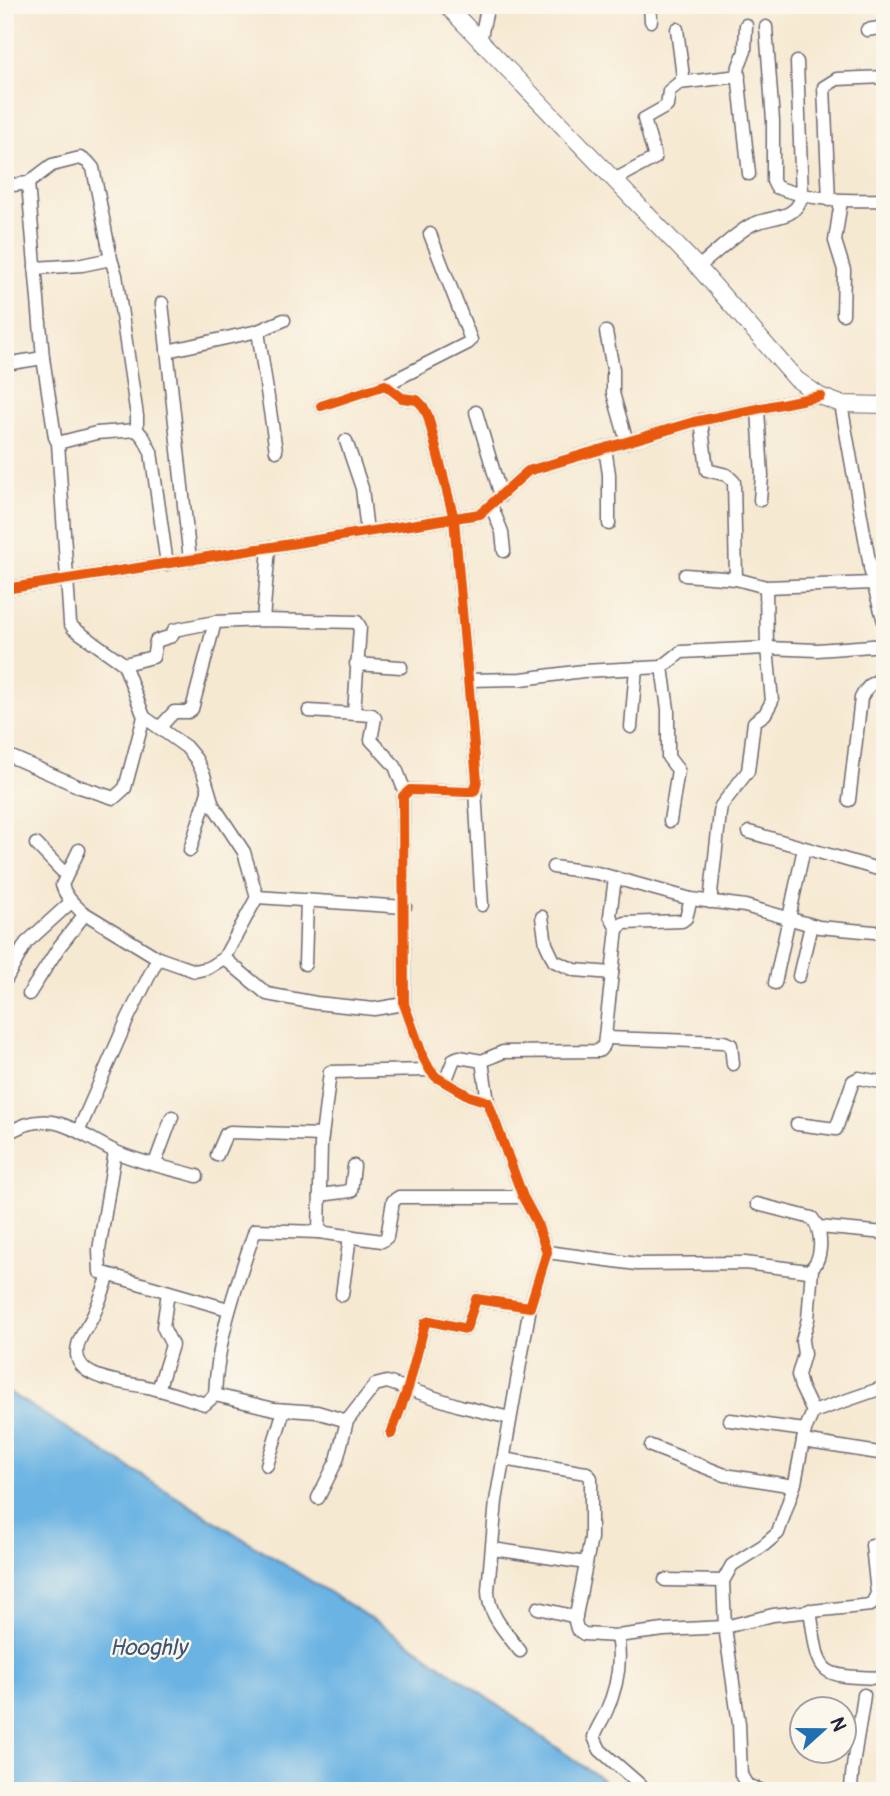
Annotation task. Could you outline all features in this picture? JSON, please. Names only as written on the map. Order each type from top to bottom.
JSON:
[{"type":"main road","points":[[446,5],[698,267],[796,379],[820,397],[841,404],[885,405]]},
{"type":"street","points":[[480,41],[488,5]]},
{"type":"street","points":[[650,5],[651,21]]},
{"type":"street","points":[[746,24],[745,51],[738,66],[749,174]]},
{"type":"street","points":[[766,27],[773,121],[773,181],[776,187],[802,197],[835,201],[885,200]]},
{"type":"street","points":[[867,30],[885,27]]},
{"type":"street","points":[[614,180],[655,159],[644,119],[667,106],[669,91],[680,83],[683,77],[677,29]]},
{"type":"street","points":[[698,267],[751,225],[792,213],[798,208],[802,197],[797,62]]},
{"type":"street","points":[[680,83],[739,76]]},
{"type":"street","points":[[843,314],[844,270],[835,241],[835,201],[824,87],[837,79],[885,77]]},
{"type":"street","points":[[5,186],[28,183],[52,165],[80,158],[93,168],[116,275],[137,430],[151,452],[167,564]]},
{"type":"street","points":[[5,754],[80,787],[114,798],[125,789],[144,717],[124,664],[73,628],[69,618],[58,443],[43,358],[28,183]]},
{"type":"street","points":[[321,405],[383,386],[468,344],[471,340],[430,234]]},
{"type":"street","points":[[35,268],[82,265],[111,259]]},
{"type":"street","points":[[162,303],[190,560]]},
{"type":"street","points":[[167,351],[258,331],[284,320]]},
{"type":"street","points":[[258,331],[276,451]]},
{"type":"street","points":[[606,332],[613,369],[613,393],[626,442]]},
{"type":"street","points":[[5,364],[43,358]]},
{"type":"street","points":[[383,386],[389,386],[402,398],[417,400],[423,406],[428,416],[454,519],[477,781],[475,790],[482,905]]},
{"type":"street","points":[[5,589],[480,514],[528,471],[701,421],[820,397]]},
{"type":"street","points":[[841,404],[870,568],[885,625]]},
{"type":"street","points":[[758,409],[762,476],[760,500]]},
{"type":"street","points":[[476,412],[501,496]]},
{"type":"street","points":[[701,421],[707,470],[727,475],[734,482],[736,579]]},
{"type":"street","points":[[58,443],[96,433],[137,430]]},
{"type":"street","points":[[346,441],[362,488],[368,532]]},
{"type":"street","points":[[605,448],[609,474],[609,524]]},
{"type":"street","points":[[491,505],[502,532],[504,551]]},
{"type":"street","points":[[263,620],[269,548]]},
{"type":"street","points":[[870,568],[885,567]]},
{"type":"street","points":[[685,575],[736,579],[766,587],[873,583]]},
{"type":"street","points":[[710,902],[721,806],[748,771],[754,722],[765,714],[772,701],[767,648],[766,587]]},
{"type":"street","points":[[124,664],[153,657],[156,641],[172,636],[174,630],[215,622],[357,622],[360,627],[354,713]]},
{"type":"street","points":[[160,726],[174,712],[188,712],[192,709],[215,622]]},
{"type":"street","points":[[468,680],[522,680],[583,671],[662,667],[681,652],[767,648],[817,650],[885,645]]},
{"type":"street","points":[[356,664],[401,667]]},
{"type":"street","points":[[662,667],[668,709],[667,757],[678,770],[670,821]]},
{"type":"street","points":[[631,727],[636,668]]},
{"type":"street","points":[[849,800],[861,698],[873,681],[885,678]]},
{"type":"street","points":[[309,712],[354,713],[372,715],[375,718],[371,740],[395,766],[405,792],[404,1004],[430,1070],[469,1096],[488,1102]]},
{"type":"street","points":[[79,850],[62,885],[71,902],[85,914],[158,958],[195,971],[208,968],[224,958],[257,897],[244,852],[213,806],[196,759],[160,726],[144,717]]},
{"type":"street","points":[[405,792],[470,793],[475,790]]},
{"type":"street","points":[[190,850],[208,792]]},
{"type":"street","points":[[748,832],[885,871]]},
{"type":"street","points":[[36,844],[66,875]]},
{"type":"street","points":[[775,983],[804,848]]},
{"type":"street","points":[[553,867],[597,873],[691,899],[745,906],[811,925],[885,933]]},
{"type":"street","points":[[615,878],[610,916],[611,923],[617,929]]},
{"type":"street","points":[[257,897],[405,907]]},
{"type":"street","points":[[445,1082],[454,1059],[460,1057],[482,1061],[503,1052],[599,1051],[606,1038],[617,929],[624,923],[682,921],[686,918],[691,899]]},
{"type":"street","points":[[305,964],[307,900]]},
{"type":"street","points":[[5,981],[26,943],[71,902]]},
{"type":"street","points":[[29,994],[59,947],[85,914]]},
{"type":"street","points":[[542,917],[546,944],[554,961],[575,970],[612,973]]},
{"type":"street","points":[[799,976],[811,925]]},
{"type":"street","points":[[79,1130],[128,1018],[158,958]]},
{"type":"street","points":[[224,958],[267,994],[316,1003],[374,1009],[404,1004]]},
{"type":"street","points":[[606,1038],[724,1042],[731,1045],[733,1064]]},
{"type":"street","points":[[482,1061],[488,1102],[523,1197],[536,1221],[547,1252],[530,1307],[503,1459],[488,1602],[492,1613],[520,1651]]},
{"type":"street","points":[[319,1232],[322,1135],[330,1072],[430,1070]]},
{"type":"street","points":[[797,1124],[836,1129],[853,1081],[859,1078],[885,1083]]},
{"type":"street","points":[[155,1163],[172,1117]]},
{"type":"street","points":[[5,1135],[29,1122],[42,1120],[79,1130],[115,1152],[197,1176]]},
{"type":"street","points":[[217,1155],[226,1134],[230,1132],[322,1135]]},
{"type":"street","points":[[115,1152],[98,1268],[100,1272],[228,1309]]},
{"type":"street","points":[[320,1195],[351,1191],[354,1166]]},
{"type":"street","points":[[109,1275],[95,1313],[78,1343],[76,1358],[79,1364],[89,1372],[116,1382],[158,1390],[205,1404],[215,1395],[216,1373],[228,1309],[255,1230],[319,1232],[382,1241],[386,1239],[393,1201],[399,1197],[523,1197]]},
{"type":"street","points":[[547,1252],[637,1264],[746,1263],[808,1271],[812,1269],[816,1264],[820,1236],[819,1227],[812,1218],[757,1204]]},
{"type":"street","points":[[819,1227],[885,1233]]},
{"type":"street","points":[[342,1295],[350,1236]]},
{"type":"street","points":[[763,1791],[743,1786],[739,1724],[725,1627],[723,1581],[732,1565],[778,1533],[794,1486],[804,1436],[813,1412],[798,1381],[804,1354],[802,1341],[808,1320],[812,1269]]},
{"type":"street","points":[[158,1390],[172,1345],[163,1327],[168,1292]]},
{"type":"street","points":[[391,1434],[408,1388],[425,1323],[430,1321],[466,1329],[477,1299],[530,1307]]},
{"type":"street","points":[[318,1498],[337,1460],[347,1421],[375,1385],[387,1382],[460,1406],[510,1418]]},
{"type":"street","points":[[813,1412],[885,1388]]},
{"type":"street","points":[[215,1395],[284,1410],[317,1412],[347,1421]]},
{"type":"street","points":[[267,1465],[284,1410]]},
{"type":"street","points":[[730,1420],[885,1454]]},
{"type":"street","points":[[651,1446],[724,1475],[794,1486]]},
{"type":"street","points":[[503,1459],[590,1476],[592,1526],[575,1626],[580,1633],[617,1636],[725,1627],[754,1618],[810,1610],[865,1607],[875,1602],[877,1594],[872,1545]]},
{"type":"street","points":[[492,1549],[586,1563]]},
{"type":"street","points":[[665,1580],[723,1581]]},
{"type":"street","points":[[538,1608],[576,1617]]},
{"type":"street","points":[[810,1610],[816,1653],[819,1662],[829,1674],[839,1677],[885,1678]]},
{"type":"street","points":[[617,1636],[620,1653],[618,1673],[611,1700],[594,1737],[600,1750],[647,1791]]},
{"type":"street","points":[[851,1791],[852,1760],[864,1695]]},
{"type":"water","name":"Hooghly","points":[[5,1390],[407,1641],[618,1791],[5,1791]]},
{"type":"cycle path","points":[[321,406],[385,385],[402,398],[417,400],[428,416],[454,519],[477,781],[475,790],[470,792],[410,790],[403,796],[404,1004],[430,1070],[436,1077],[469,1096],[488,1102],[523,1197],[536,1221],[547,1252],[530,1307],[476,1299],[466,1329],[430,1321],[425,1323],[408,1388],[391,1434]]},
{"type":"cycle path","points":[[5,589],[480,514],[528,471],[694,422],[820,396]]}]
